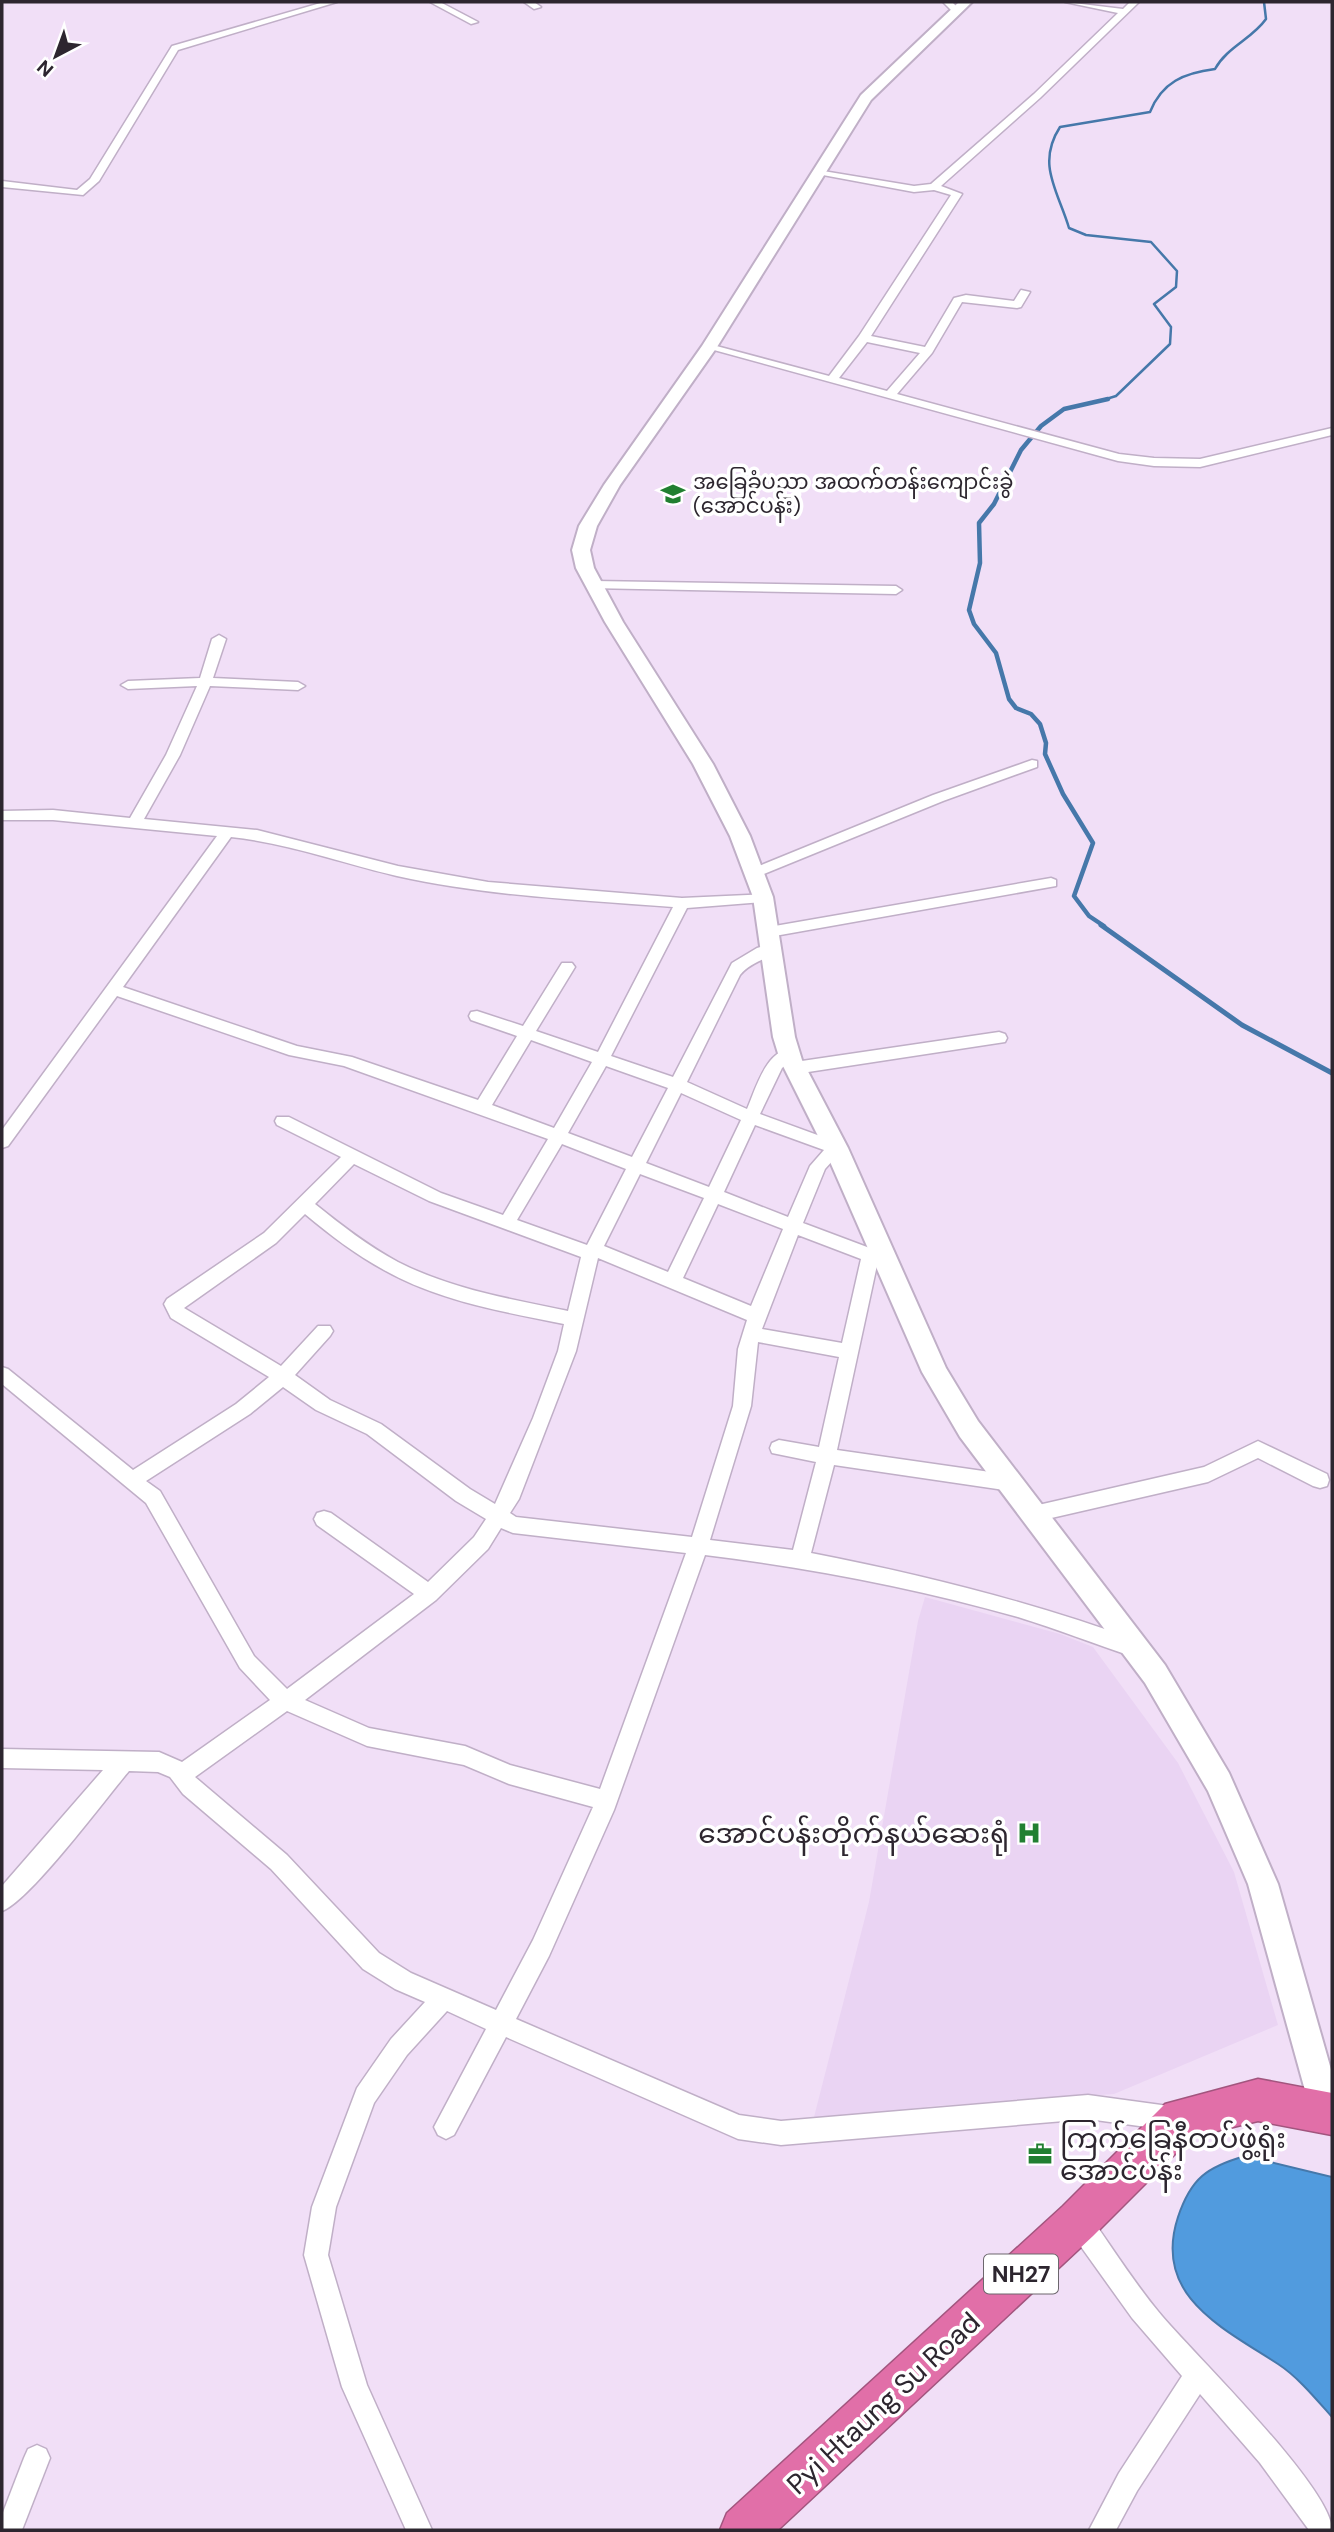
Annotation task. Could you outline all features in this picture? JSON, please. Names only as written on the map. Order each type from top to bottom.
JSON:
[{"type":"highway","points":[[1180,2119],[1258,2100],[1329,2113]]},
{"type":"highway","name":"Pyi Htaung Su Road","points":[[744,2530],[874,2413],[1078,2221],[1180,2119]]},
{"type":"main road","points":[[957,5],[866,98],[709,347],[612,485],[588,526],[582,550],[585,568],[614,622],[702,764],[740,836],[764,897],[792,1061],[836,1148],[877,1259],[935,1372],[969,1429],[1155,1674],[1219,1783],[1263,1884],[1329,2113]]},
{"type":"street","points":[[2,184],[79,194],[94,181],[175,48],[332,2]]},
{"type":"street","points":[[434,2],[474,22]]},
{"type":"street","points":[[528,2],[537,7]]},
{"type":"street","points":[[1069,2],[1126,12]]},
{"type":"street","points":[[934,187],[1135,2]]},
{"type":"street","points":[[817,173],[914,189],[934,187],[957,194],[864,338],[832,380]]},
{"type":"street","points":[[889,396],[928,351],[958,300],[966,298],[1017,305],[1025,292]]},
{"type":"street","points":[[864,338],[928,351]]},
{"type":"street","points":[[709,347],[1118,457],[1154,462],[1200,463],[1332,432]]},
{"type":"street","points":[[594,585],[896,590]]},
{"type":"street","points":[[135,822],[174,758],[206,682],[219,639]]},
{"type":"street","points":[[128,685],[206,682],[298,686]]},
{"type":"street","points":[[754,873],[938,798],[1032,764]]},
{"type":"street","points":[[2,815],[53,815],[257,835],[398,871],[488,887],[682,903],[764,897]]},
{"type":"street","points":[[2,1142],[229,831]]},
{"type":"street","points":[[181,1775],[429,1594],[481,1543],[509,1499],[568,1351],[592,1252],[726,988],[731,972],[741,961],[770,941],[1052,883]]},
{"type":"street","points":[[506,1224],[559,1135],[657,957],[682,903]]},
{"type":"street","points":[[482,1107],[567,967]]},
{"type":"street","points":[[114,989],[295,1051],[346,1061],[482,1107],[636,1163],[877,1259],[800,1559]]},
{"type":"street","points":[[446,2127],[541,1948],[606,1801],[697,1547],[742,1406],[747,1349],[754,1325],[791,1227],[818,1166],[836,1148],[750,1117],[676,1084],[477,1016]]},
{"type":"street","points":[[673,1281],[776,1064],[999,1038]]},
{"type":"street","points":[[283,1121],[435,1197],[673,1281],[754,1325],[851,1352]]},
{"type":"street","points":[[352,1156],[270,1238],[173,1304],[177,1313],[191,1323],[207,1329],[323,1405],[374,1429],[497,1518],[513,1525],[800,1559],[892,1577],[1019,1609],[1137,1649]]},
{"type":"street","points":[[304,1204],[370,1254],[416,1277],[520,1307],[574,1319]]},
{"type":"street","points":[[132,1480],[243,1409],[282,1377],[324,1331]]},
{"type":"street","points":[[2,1374],[153,1497],[247,1662],[285,1701],[367,1737],[465,1756],[509,1774],[606,1801]]},
{"type":"street","points":[[779,1448],[906,1471],[1011,1483]]},
{"type":"street","points":[[1034,1514],[1208,1474],[1258,1448],[1321,1480]]},
{"type":"street","points":[[324,1518],[429,1594]]},
{"type":"street","points":[[2,1758],[159,1762],[181,1775],[190,1787],[279,1862],[371,1961],[403,1981],[738,2127],[781,2133],[1088,2108],[1180,2119]]},
{"type":"street","points":[[2,1901],[30,1873],[124,1761]]},
{"type":"street","points":[[419,2530],[355,2387],[316,2255],[324,2207],[365,2096],[399,2047],[443,1999]]},
{"type":"street","points":[[1078,2221],[1163,2336],[1199,2372],[1301,2491],[1324,2530]]},
{"type":"street","points":[[1102,2530],[1128,2482],[1199,2372]]},
{"type":"street","points":[[9,2530],[37,2458]]},
{"type":"shaded area","points":[[925,1597],[1060,1634],[1093,1647],[1178,1763],[1234,1872],[1278,2025],[1114,2094],[934,2106],[813,2121],[869,1902],[918,1621]]},
{"type":"water","points":[[1245,2156],[1332,2177],[1332,2417],[1285,2369],[1236,2337],[1198,2307],[1184,2289],[1175,2268],[1173,2245],[1178,2217],[1195,2183],[1220,2165]]},
{"type":"waterway","points":[[1103,400],[1116,396],[1170,344],[1171,327],[1154,304],[1176,287],[1177,271],[1151,242],[1086,235],[1069,228],[1051,178],[1049,165],[1053,140],[1060,127],[1150,112],[1168,86],[1184,76],[1215,69],[1226,55],[1254,32],[1266,19],[1264,2]]},
{"type":"waterway","points":[[1104,926],[1089,916],[1074,896],[1093,843],[1063,794],[1045,754],[1046,743],[1040,724],[1031,714],[1016,708],[1009,699],[996,653],[974,624],[969,610],[980,563],[979,523],[994,504],[1021,450],[1041,426],[1064,409],[1108,399]]},
{"type":"waterway","points":[[1101,925],[1242,1025],[1332,1073]]},
{"type":"place","name":"အခြေခံပညာ အထက်တန်းကျောင်းခွဲ (အောင်ပန်း)","points":[[673,494]]},
{"type":"place","name":"အောင်ပန်းတိုက်နယ်ဆေးရုံ","points":[[1029,1833]]},
{"type":"place","name":"ကြက်ခြေနီတပ်ဖွဲ့ရုံး အောင်ပန်း","points":[[1040,2154]]}]
